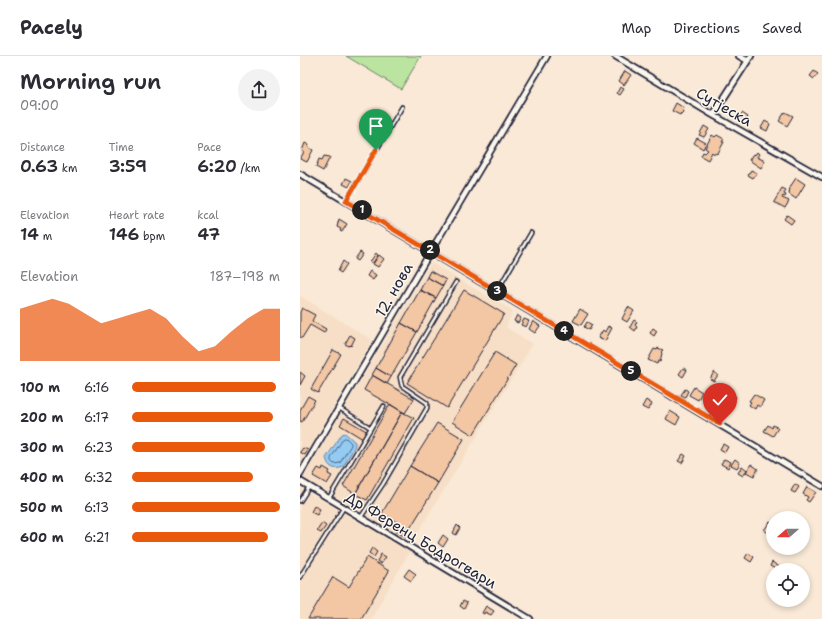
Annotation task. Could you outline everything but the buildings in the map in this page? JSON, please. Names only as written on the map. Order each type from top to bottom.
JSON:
[{"type":"street","name":"12. нова","points":[[300,474],[547,56]]},
{"type":"street","name":"Сутјеска","points":[[615,56],[822,177]]},
{"type":"street","points":[[739,56],[748,61]]},
{"type":"street","points":[[713,114],[751,56]]},
{"type":"street","points":[[300,174],[822,486]]},
{"type":"street","name":"Др Ференц Бодрогвари","points":[[300,481],[530,619]]},
{"type":"lane","points":[[346,201],[402,107]]},
{"type":"lane","points":[[497,291],[531,233]]},
{"type":"lane","points":[[360,517],[383,484],[427,408],[427,403],[402,386],[400,377],[456,282]]},
{"type":"lane","points":[[329,498],[384,406]]},
{"type":"lane","points":[[338,408],[371,428]]},
{"type":"lane","points":[[300,501],[309,486]]},
{"type":"lane","points":[[300,577],[344,508]]},
{"type":"shaded area","points":[[431,263],[513,311],[506,327],[533,344],[412,542],[303,477]]},
{"type":"shaded area","points":[[300,296],[372,340],[300,465]]},
{"type":"shaded area","points":[[300,488],[410,551],[371,619],[300,619]]},
{"type":"green space","points":[[346,56],[421,56],[401,89]]},
{"type":"water","points":[[345,433],[355,442],[355,446],[343,467],[337,469],[328,464],[326,458],[342,434]]},
{"type":"route","points":[[376,150],[346,201],[720,424]]}]
